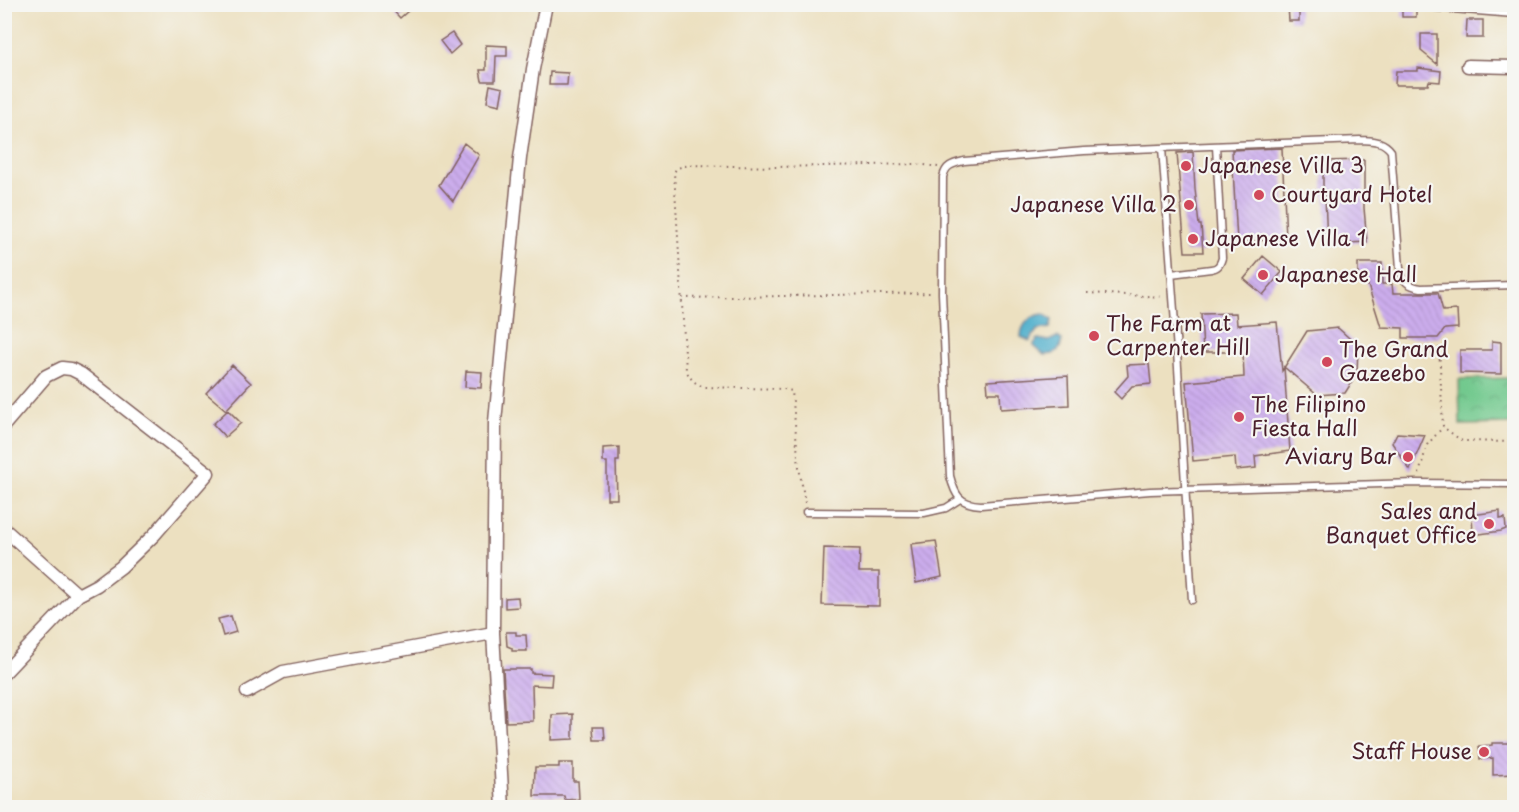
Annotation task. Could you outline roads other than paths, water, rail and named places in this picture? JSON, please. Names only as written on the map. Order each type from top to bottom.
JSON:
[{"type":"street","points":[[503,807],[493,633],[495,422],[520,158],[533,69],[546,4]]},
{"type":"street","points":[[1428,4],[1515,11]]},
{"type":"street","points":[[1468,66],[1515,67]]},
{"type":"street","points":[[4,425],[46,376],[54,370],[71,369],[126,407],[208,473],[154,535],[121,567],[97,585],[78,595],[4,673]]},
{"type":"street","points":[[4,529],[78,595]]},
{"type":"street","points":[[247,692],[283,672],[493,633]]},
{"type":"lane","points":[[1515,285],[1421,288],[1410,286],[1403,280],[1400,268],[1391,151],[1379,142],[1360,140],[1084,151],[964,161],[945,168],[942,188],[942,293],[950,476],[954,491],[960,499],[981,505],[1113,492],[1416,483],[1515,484]]},
{"type":"lane","points":[[1171,274],[1211,270],[1221,264],[1216,146]]},
{"type":"lane","points":[[1162,148],[1192,600]]},
{"type":"lane","points":[[806,512],[924,513],[946,508],[960,499]]},
{"type":"water","points":[[1044,314],[1052,320],[1050,328],[1037,330],[1030,341],[1021,337],[1021,332],[1028,321]]},
{"type":"water","points":[[1057,337],[1062,340],[1060,348],[1053,354],[1044,355],[1034,346],[1038,339],[1049,341]]},
{"type":"place","name":"Japanese Villa 3","points":[[1186,166]]},
{"type":"place","name":"Courtyard Hotel","points":[[1259,195]]},
{"type":"place","name":"Japanese Villa 2","points":[[1189,205]]},
{"type":"place","name":"Japanese Villa 1","points":[[1193,239]]},
{"type":"place","name":"Japanese Hall","points":[[1263,275]]},
{"type":"place","name":"The Farm at Carpenter Hill","points":[[1094,336]]},
{"type":"place","name":"The Grand Gazeebo","points":[[1327,362]]},
{"type":"place","name":"The Filipino Fiesta Hall","points":[[1239,417]]},
{"type":"place","name":"Aviary Bar","points":[[1408,457]]},
{"type":"place","name":"Sales and Banquet Office","points":[[1489,524]]},
{"type":"place","name":"Staff House","points":[[1484,752]]}]
